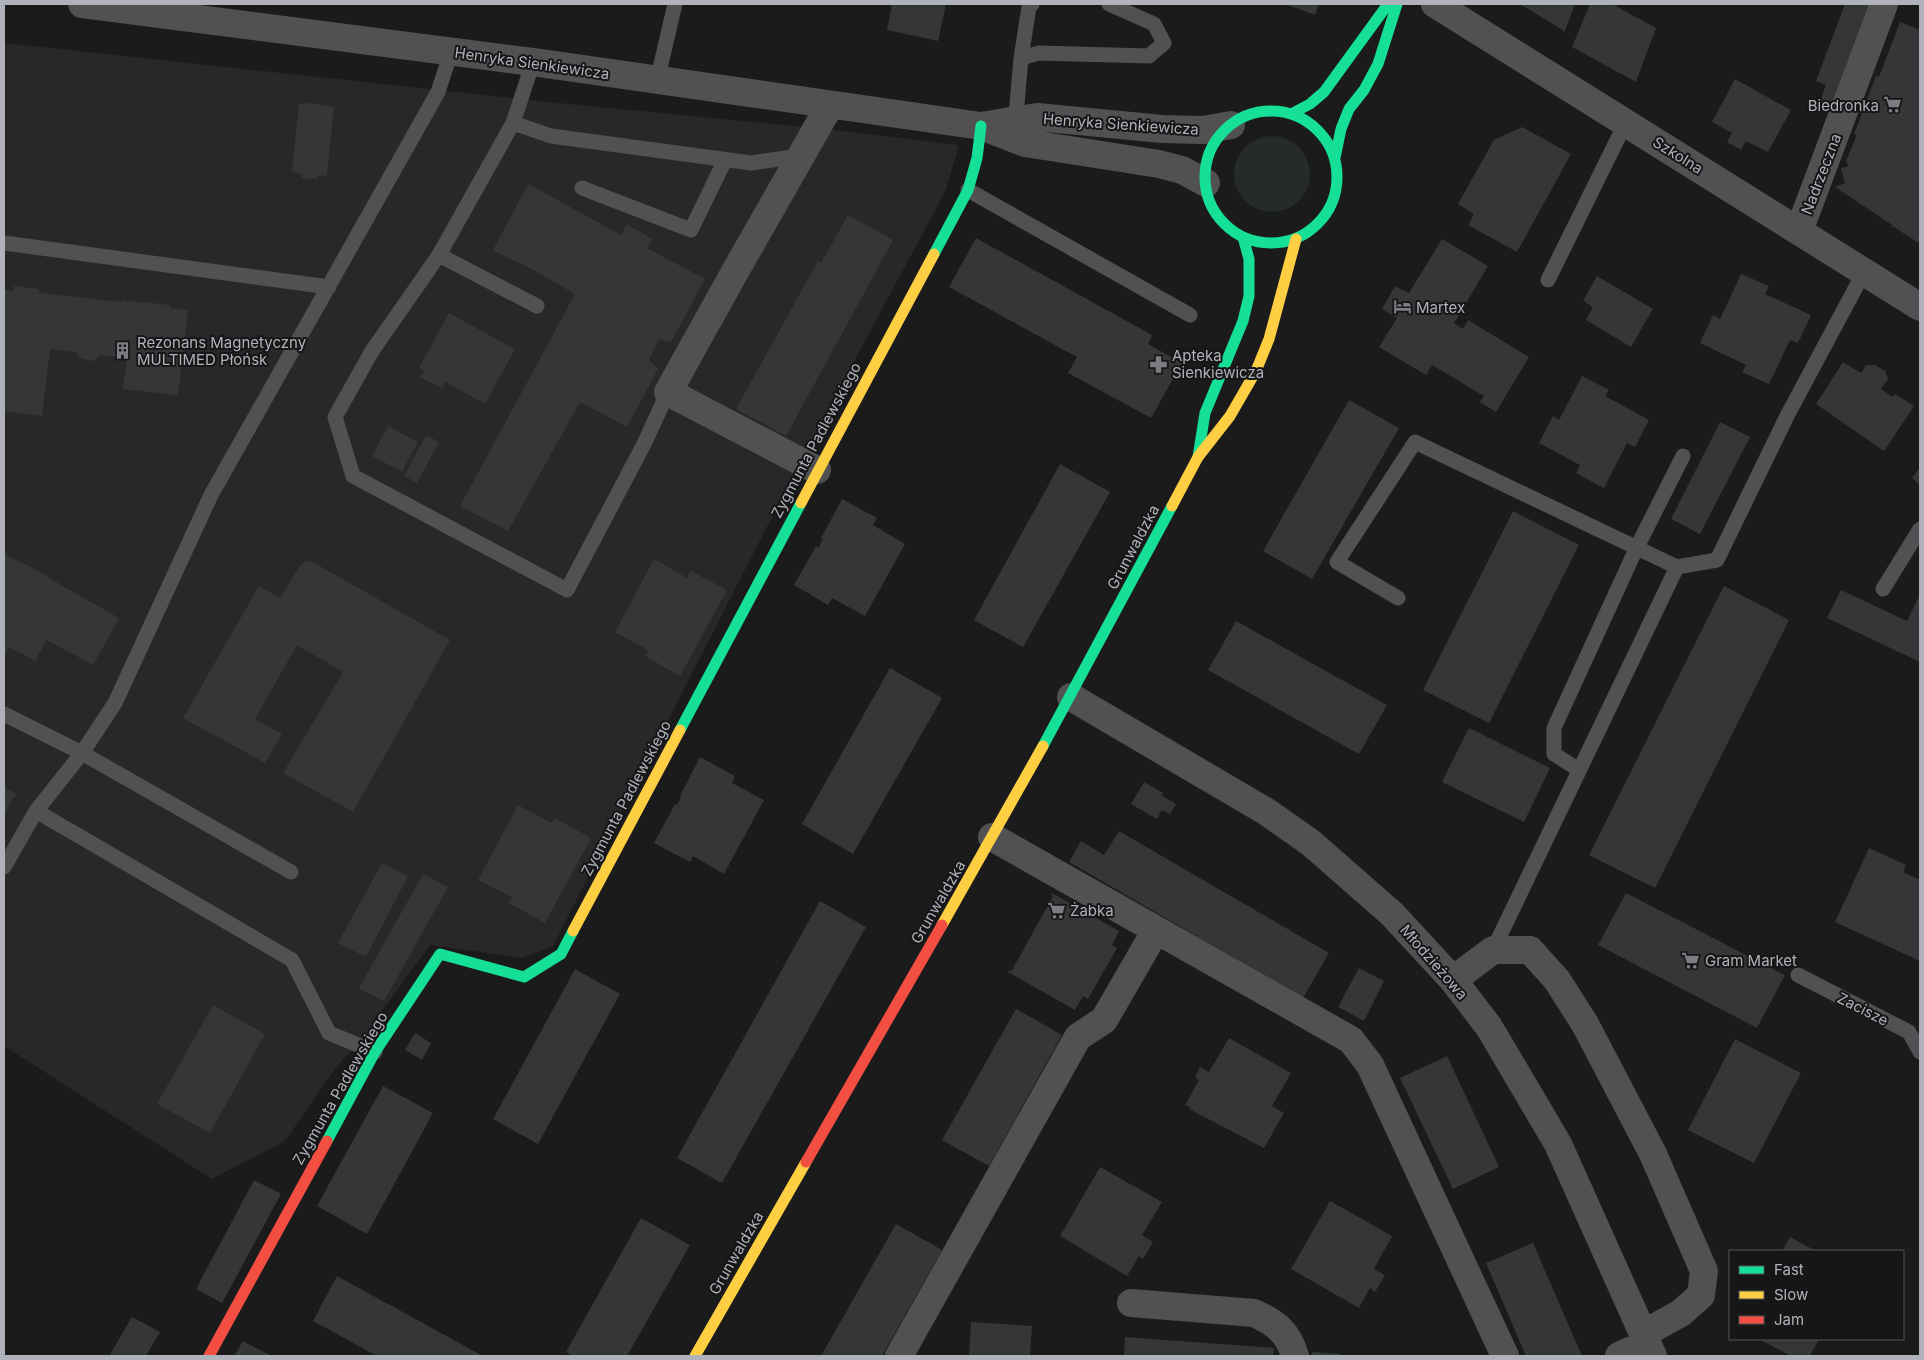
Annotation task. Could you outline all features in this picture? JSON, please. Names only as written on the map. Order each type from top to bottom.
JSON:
[{"type":"street","name":"Henryka Sienkiewicza","points":[[82,4],[198,11],[451,52],[1015,130],[1038,118],[1162,129],[1203,130],[1231,125]]},
{"type":"street","points":[[1291,114],[1310,104],[1324,92],[1388,4]]},
{"type":"street","points":[[1335,158],[1341,129],[1348,109],[1364,90],[1378,64],[1397,4]]},
{"type":"street","name":"Szkolna","points":[[1435,4],[1920,308]]},
{"type":"street","name":"Nadrzeczna","points":[[1799,231],[1884,4]]},
{"type":"street","points":[[817,470],[668,392],[830,105]]},
{"type":"street","points":[[1270,111],[1291,114],[1306,121],[1328,143],[1335,158],[1338,178],[1335,197],[1326,215],[1313,229],[1296,239],[1269,243],[1243,237],[1224,223],[1211,205],[1206,183],[1206,166],[1211,151],[1219,136],[1231,125],[1250,115],[1270,111]]},
{"type":"street","name":"Zygmunta Padlewskiego","points":[[209,1356],[375,1052],[440,954],[524,976],[561,954],[817,470],[968,190],[977,158],[981,126]]},
{"type":"street","name":"Henryka Sienkiewicza","points":[[1015,130],[1025,143],[1174,168],[1182,170],[1206,183]]},
{"type":"street","name":"Grunwaldzka","points":[[1198,457],[1205,413],[1243,321],[1249,296],[1249,259],[1243,237]]},
{"type":"street","name":"Grunwaldzka","points":[[695,1356],[1071,697],[1198,457],[1220,431],[1252,379],[1269,340],[1296,239]]},
{"type":"street","name":"Młodzieżowa","points":[[1071,697],[1267,812],[1311,843],[1392,914],[1452,980],[1489,1027],[1558,1144],[1648,1344]]},
{"type":"street","points":[[992,838],[1351,1040],[1370,1064],[1505,1356]]},
{"type":"street","points":[[899,1356],[1078,1037],[1104,1020],[1156,930]]},
{"type":"street","points":[[1452,980],[1493,950],[1530,950],[1557,980],[1585,1024],[1653,1154],[1704,1271],[1701,1295],[1648,1344],[1619,1356]]},
{"type":"street","points":[[1132,1303],[1254,1313],[1272,1321],[1284,1332],[1295,1356]]},
{"type":"lane","points":[[657,81],[675,4]]},
{"type":"lane","points":[[1015,130],[1021,58],[1029,7],[1032,4]]},
{"type":"lane","points":[[1021,58],[1039,53],[1149,56],[1164,43],[1154,24],[1109,4]]},
{"type":"lane","points":[[4,867],[36,811],[82,753],[114,703],[212,495],[438,92],[451,52]]},
{"type":"lane","points":[[533,62],[513,122],[438,255],[372,351],[335,417],[353,476],[567,590],[644,444],[668,392]]},
{"type":"lane","points":[[513,122],[551,136],[725,160],[751,163],[800,156]]},
{"type":"lane","points":[[1548,280],[1626,122]]},
{"type":"lane","points":[[582,188],[691,230],[725,160]]},
{"type":"lane","points":[[968,190],[1190,315]]},
{"type":"lane","points":[[4,243],[329,287]]},
{"type":"lane","points":[[438,255],[538,306]]},
{"type":"lane","points":[[1398,598],[1337,562],[1415,442],[1677,567],[1717,560],[1787,416],[1864,272]]},
{"type":"lane","points":[[1579,770],[1554,754],[1554,728],[1636,548],[1683,456]]},
{"type":"lane","points":[[1883,589],[1920,529]]},
{"type":"lane","points":[[1493,950],[1677,567]]},
{"type":"lane","points":[[4,714],[82,753],[291,872]]},
{"type":"lane","points":[[36,811],[292,960],[329,1033],[375,1052]]},
{"type":"lane","name":"Zacisze","points":[[1798,975],[1908,1032],[1920,1052]]},
{"type":"shaded area","points":[[4,43],[578,105],[817,128],[959,145],[945,192],[801,460],[553,946],[522,958],[430,945],[361,1040],[337,1066],[285,1141],[212,1179],[4,1046]]},
{"type":"shaded area","points":[[1272,136],[1286,139],[1299,147],[1307,160],[1310,174],[1307,188],[1299,201],[1286,209],[1272,212],[1258,209],[1245,201],[1237,188],[1234,174],[1237,160],[1245,147],[1258,139]]},
{"type":"building","points":[[892,4],[946,4],[938,41],[887,30]]},
{"type":"building","points":[[1285,4],[1319,4],[1315,15]]},
{"type":"building","points":[[1520,4],[1575,4],[1564,33],[1563,30]]},
{"type":"building","points":[[1590,4],[1612,4],[1656,28],[1636,82],[1572,47]]},
{"type":"building","points":[[1845,4],[1876,4],[1835,116],[1817,109],[1826,85],[1816,81]]},
{"type":"building","name":"Biedronka","points":[[1900,22],[1920,30],[1920,244],[1894,227],[1891,227],[1892,225],[1835,187],[1845,183],[1841,168],[1849,166],[1846,161],[1857,135],[1854,134],[1876,76],[1879,77]]},
{"type":"building","points":[[1735,79],[1791,110],[1768,152],[1746,141],[1741,150],[1727,142],[1732,133],[1712,122]]},
{"type":"building","points":[[309,103],[334,107],[327,176],[317,175],[317,179],[302,178],[302,174],[292,172],[299,104]]},
{"type":"building","points":[[1522,127],[1571,154],[1517,252],[1468,225],[1474,214],[1458,204],[1494,140]]},
{"type":"building","points":[[528,184],[621,235],[627,224],[652,239],[647,248],[705,279],[671,342],[659,339],[649,360],[658,369],[627,427],[580,402],[508,531],[460,506],[575,294],[519,262],[493,250]]},
{"type":"building","points":[[848,215],[893,240],[786,436],[736,409],[818,261],[821,263]]},
{"type":"building","points":[[976,238],[1152,335],[1148,344],[1182,363],[1151,418],[1068,373],[1077,357],[949,287]]},
{"type":"building","points":[[1442,239],[1488,266],[1454,323],[1463,329],[1468,320],[1529,357],[1496,412],[1480,402],[1484,396],[1432,365],[1426,375],[1379,347],[1397,318],[1382,309],[1395,286],[1409,293]]},
{"type":"building","points":[[1741,274],[1769,286],[1765,294],[1811,315],[1798,343],[1790,340],[1769,384],[1742,372],[1746,365],[1700,343],[1713,315],[1720,319]]},
{"type":"building","points":[[1597,276],[1653,309],[1631,347],[1586,320],[1593,307],[1583,301]]},
{"type":"building","name":"Rezonans Magnetyczny MULTIMED Płońsk","points":[[14,286],[39,289],[39,293],[170,305],[170,308],[188,310],[178,395],[123,389],[127,358],[100,355],[94,361],[81,359],[76,352],[50,349],[42,416],[4,411],[4,290],[14,291]]},
{"type":"building","points":[[449,313],[515,349],[485,404],[446,382],[442,388],[420,377],[424,370],[419,368]]},
{"type":"building","points":[[1843,362],[1861,373],[1866,365],[1875,365],[1885,371],[1888,379],[1881,389],[1893,397],[1895,394],[1914,406],[1884,451],[1816,404]]},
{"type":"building","points":[[1582,376],[1609,390],[1605,396],[1649,420],[1635,447],[1627,443],[1604,488],[1576,473],[1580,465],[1539,443],[1553,416],[1559,420]]},
{"type":"building","points":[[1349,400],[1399,428],[1312,579],[1263,551]]},
{"type":"building","points":[[1720,422],[1750,437],[1700,534],[1671,519]]},
{"type":"building","points":[[388,426],[418,442],[402,472],[372,456]]},
{"type":"building","points":[[426,435],[439,442],[417,483],[404,476]]},
{"type":"building","points":[[1060,464],[1110,492],[1023,647],[974,620]]},
{"type":"building","points":[[1920,467],[1920,485],[1912,478]]},
{"type":"building","points":[[842,499],[877,518],[873,525],[905,544],[865,616],[832,598],[828,605],[794,585],[816,546],[818,548],[823,539],[821,538]]},
{"type":"building","points":[[1513,511],[1579,545],[1489,723],[1423,690]]},
{"type":"building","points":[[4,554],[35,569],[119,618],[93,665],[47,640],[35,661],[9,647],[6,653],[4,652]]},
{"type":"building","points":[[654,559],[687,578],[691,571],[727,590],[680,676],[645,656],[648,650],[615,632]]},
{"type":"building","points":[[311,561],[450,640],[353,812],[283,773],[343,672],[297,645],[255,719],[282,734],[265,763],[183,718],[259,586],[280,598],[299,567],[305,562]]},
{"type":"building","points":[[1724,586],[1789,620],[1655,888],[1589,855]]},
{"type":"building","points":[[1841,590],[1907,621],[1920,594],[1920,662],[1827,618]]},
{"type":"building","points":[[1236,621],[1387,705],[1359,754],[1208,670]]},
{"type":"building","points":[[890,668],[942,698],[853,854],[802,824]]},
{"type":"building","points":[[1469,728],[1550,768],[1524,822],[1442,782]]},
{"type":"building","points":[[700,757],[735,776],[732,783],[764,800],[724,874],[693,856],[690,862],[654,843],[675,804],[677,805]]},
{"type":"building","points":[[1144,782],[1163,793],[1162,796],[1176,804],[1170,814],[1162,810],[1157,819],[1131,804]]},
{"type":"building","points":[[4,787],[16,794],[4,814]]},
{"type":"building","points":[[518,805],[552,823],[555,818],[591,838],[545,923],[509,903],[512,897],[478,880]]},
{"type":"building","points":[[1119,831],[1329,953],[1303,998],[1069,862],[1081,841],[1104,855]]},
{"type":"building","points":[[1869,848],[1906,865],[1903,872],[1920,880],[1920,961],[1835,922]]},
{"type":"building","points":[[382,863],[408,876],[366,957],[338,943]]},
{"type":"building","points":[[423,874],[448,887],[384,1001],[359,988]]},
{"type":"building","points":[[1052,893],[1119,931],[1112,945],[1117,948],[1088,999],[1083,996],[1075,1010],[1008,972],[1009,970],[1011,972],[1053,896],[1051,895]]},
{"type":"building","name":"Gram Market","points":[[1626,893],[1785,975],[1757,1028],[1598,945]]},
{"type":"building","points":[[820,901],[866,927],[722,1183],[677,1158]]},
{"type":"building","points":[[1359,968],[1384,981],[1364,1021],[1338,1007]]},
{"type":"building","points":[[575,969],[620,994],[538,1144],[493,1119]]},
{"type":"building","points":[[213,1005],[265,1034],[210,1133],[157,1104]]},
{"type":"building","points":[[1016,1009],[1062,1035],[989,1166],[942,1140]]},
{"type":"building","points":[[415,1033],[431,1043],[422,1060],[405,1050]]},
{"type":"building","points":[[1229,1038],[1291,1073],[1272,1106],[1284,1113],[1264,1148],[1189,1109],[1190,1107],[1185,1105],[1199,1080],[1195,1077],[1200,1067],[1209,1072]]},
{"type":"building","points":[[1735,1039],[1801,1073],[1754,1163],[1688,1130]]},
{"type":"building","points":[[1447,1056],[1499,1167],[1453,1189],[1400,1078]]},
{"type":"building","points":[[383,1086],[433,1113],[367,1234],[317,1206]]},
{"type":"building","points":[[1100,1167],[1162,1202],[1142,1235],[1153,1242],[1143,1259],[1139,1256],[1127,1276],[1060,1236]]},
{"type":"building","points":[[254,1180],[281,1194],[222,1303],[196,1289]]},
{"type":"building","points":[[1330,1201],[1392,1236],[1374,1269],[1385,1275],[1375,1292],[1370,1288],[1359,1308],[1291,1269]]},
{"type":"building","points":[[641,1218],[690,1245],[627,1356],[573,1356],[566,1352]]},
{"type":"building","points":[[896,1224],[942,1250],[882,1356],[821,1356]]},
{"type":"building","points":[[1790,1237],[1814,1250],[1783,1250]]},
{"type":"building","points":[[1533,1243],[1582,1356],[1526,1356],[1486,1263]]},
{"type":"building","points":[[337,1276],[483,1356],[377,1356],[313,1321]]},
{"type":"building","points":[[132,1317],[160,1332],[146,1356],[109,1356]]},
{"type":"building","points":[[971,1322],[1032,1326],[1030,1356],[969,1356]]},
{"type":"building","points":[[1125,1337],[1274,1348],[1273,1356],[1124,1356]]},
{"type":"building","points":[[1761,1340],[1818,1340],[1810,1356],[1791,1356]]},
{"type":"building","points":[[243,1341],[272,1356],[234,1356]]},
{"type":"building","points":[[1312,1352],[1340,1354],[1340,1356],[1312,1356]]},
{"type":"traffic: fast","points":[[1291,114],[1310,104],[1324,92],[1388,4]]},
{"type":"traffic: fast","points":[[1335,158],[1341,129],[1349,109],[1364,90],[1378,64],[1397,4]]},
{"type":"traffic: fast","points":[[1271,111],[1296,116],[1307,122],[1317,131],[1326,141],[1332,152],[1337,177],[1332,202],[1326,213],[1317,223],[1307,232],[1296,238],[1271,243],[1246,238],[1235,232],[1225,223],[1216,213],[1210,202],[1205,177],[1210,152],[1216,141],[1225,131],[1235,122],[1246,116],[1271,111]]},
{"type":"traffic: fast","points":[[934,254],[968,190],[977,158],[981,126]]},
{"type":"traffic: fast","points":[[1198,457],[1205,413],[1243,321],[1249,296],[1249,259],[1243,237]]},
{"type":"traffic: fast","points":[[680,730],[801,503]]},
{"type":"traffic: fast","points":[[1043,746],[1172,506]]},
{"type":"traffic: fast","points":[[327,1141],[375,1052],[440,954],[524,977],[561,954],[573,931]]},
{"type":"traffic: slow","points":[[1172,506],[1198,457],[1230,416],[1256,371],[1269,339],[1296,239]]},
{"type":"traffic: slow","points":[[801,503],[934,254]]},
{"type":"traffic: slow","points":[[573,931],[680,730]]},
{"type":"traffic: slow","points":[[942,925],[1043,746]]},
{"type":"traffic: slow","points":[[695,1356],[806,1162]]},
{"type":"traffic: jam","points":[[806,1162],[942,925]]},
{"type":"traffic: jam","points":[[209,1356],[327,1141]]},
{"type":"place","name":"Biedronka","points":[[1893,105]]},
{"type":"place","name":"Martex","points":[[1402,307]]},
{"type":"place","name":"Rezonans Magnetyczny MULTIMED Płońsk","points":[[123,351]]},
{"type":"place","name":"Apteka Sienkiewicza","points":[[1158,364]]},
{"type":"place","name":"Żabka","points":[[1056,910]]},
{"type":"place","name":"Gram Market","points":[[1691,960]]}]
